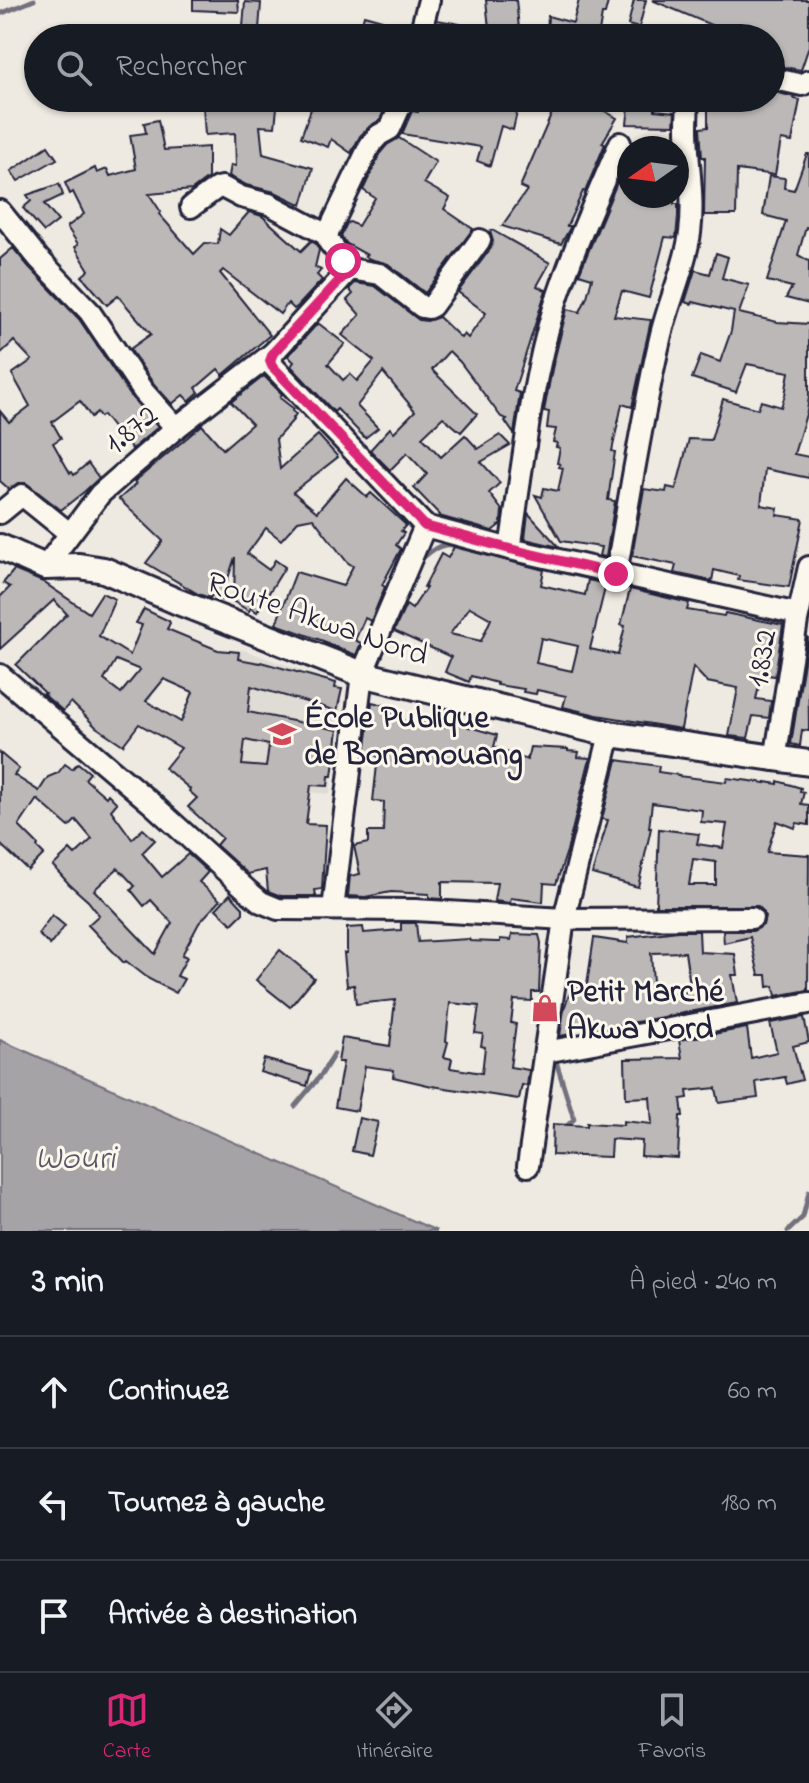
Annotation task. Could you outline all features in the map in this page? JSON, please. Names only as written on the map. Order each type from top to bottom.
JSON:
[{"type":"main road","points":[[4,551],[45,567]]},
{"type":"main road","name":"Route Akwa Nord","points":[[45,567],[79,566],[104,570],[362,674],[610,734],[809,763]]},
{"type":"street","points":[[423,24],[429,0]]},
{"type":"street","points":[[785,81],[802,85],[809,81]]},
{"type":"street","points":[[398,112],[390,129],[370,145],[327,235],[329,242],[350,269],[380,274],[422,307],[428,308],[480,240]]},
{"type":"street","points":[[616,574],[660,336],[687,251],[691,206],[688,112]]},
{"type":"street","points":[[510,549],[540,366],[554,310],[573,255],[617,150]]},
{"type":"street","points":[[191,207],[222,187],[241,197],[269,204],[327,235]]},
{"type":"street","points":[[0,211],[38,258],[89,311],[143,391],[176,428]]},
{"type":"street","name":"1.872","points":[[45,567],[100,494],[176,428],[273,353],[350,269]]},
{"type":"street","points":[[273,353],[272,366],[425,526],[801,619]]},
{"type":"street","points":[[0,513],[22,495],[69,533]]},
{"type":"street","points":[[333,909],[362,674],[425,526]]},
{"type":"street","name":"1.832","points":[[775,760],[809,567]]},
{"type":"street","points":[[0,675],[151,803],[261,902],[278,909],[415,910],[564,919],[752,918]]},
{"type":"street","points":[[528,1166],[564,919],[610,734]]},
{"type":"street","points":[[545,1052],[809,1003]]},
{"type":"shaded area","name":"École Publique de Bonamouang","points":[[241,649],[331,681],[328,698],[342,700],[330,794],[217,785]]},
{"type":"water","name":"Wouri","points":[[0,1040],[437,1231],[0,1231]]},
{"type":"building","points":[[193,0],[238,0],[239,12],[193,10]]},
{"type":"building","points":[[486,0],[516,0],[519,24],[489,24]]},
{"type":"building","points":[[579,0],[608,2],[600,24],[548,24],[548,16],[573,23]]},
{"type":"building","points":[[634,0],[646,0],[640,24],[628,24]]},
{"type":"building","points":[[652,0],[809,0],[809,46],[801,70],[785,67],[785,24],[709,24]]},
{"type":"building","points":[[245,2],[261,3],[259,24],[243,24]]},
{"type":"building","points":[[364,15],[382,20],[381,24],[362,24]]},
{"type":"building","points":[[437,20],[460,24],[436,24]]},
{"type":"building","points":[[785,95],[800,100],[792,142],[781,140],[775,175],[737,170],[736,215],[704,215],[705,157],[702,157],[700,128],[708,127],[708,112],[785,112]]},
{"type":"building","points":[[203,112],[277,112],[275,127],[260,126],[263,154],[313,168],[302,205],[229,176],[231,165],[236,166],[235,133],[205,135]]},
{"type":"building","points":[[310,112],[383,112],[380,120],[360,136],[351,153],[331,139],[328,147],[301,137]]},
{"type":"building","points":[[412,112],[517,112],[513,130],[501,126],[490,166],[477,161],[481,147],[402,134]]},
{"type":"building","points":[[552,112],[606,112],[617,118],[602,143],[605,144],[561,244],[502,226],[527,190],[520,187]]},
{"type":"building","points":[[628,112],[675,112],[674,125],[627,124]]},
{"type":"building","points":[[158,120],[164,150],[208,147],[208,178],[192,190],[149,194],[161,212],[159,214],[194,254],[205,243],[218,244],[220,229],[229,235],[249,212],[262,216],[301,251],[311,241],[316,244],[319,250],[315,267],[321,270],[317,275],[322,280],[298,306],[294,309],[288,303],[280,314],[223,270],[220,273],[270,335],[223,375],[218,369],[196,388],[199,392],[189,401],[183,395],[172,404],[130,349],[151,334],[118,296],[107,305],[82,276],[89,270],[67,227],[84,214],[65,183],[95,168],[97,173],[107,169],[110,176],[136,169],[130,135],[146,133],[144,123]]},
{"type":"building","points":[[399,138],[436,162],[424,183],[450,198],[444,209],[473,229],[425,293],[388,264],[370,259],[347,244],[341,236],[347,223],[358,226],[375,198],[363,190],[381,152]]},
{"type":"building","points":[[48,146],[57,159],[18,181],[11,171]]},
{"type":"building","points":[[807,154],[809,228],[806,227],[798,255],[809,261],[809,304],[786,298],[792,287],[767,281],[786,221],[763,215],[769,176],[785,178],[784,188],[794,190]]},
{"type":"building","points":[[617,182],[617,208],[678,208],[676,238],[665,237],[649,298],[622,291],[614,316],[651,320],[632,407],[622,404],[612,451],[615,452],[608,500],[615,501],[606,557],[599,556],[601,547],[561,541],[535,495],[542,497],[544,488],[558,491],[563,468],[557,463],[560,448],[553,442],[556,429],[547,428],[549,412],[544,411],[567,309],[580,312],[592,278],[579,274]]},
{"type":"building","points":[[59,184],[63,195],[44,204],[58,221],[44,232],[23,208],[31,201],[27,195]]},
{"type":"building","points":[[492,230],[550,263],[537,286],[546,290],[514,391],[520,393],[514,434],[505,421],[507,419],[501,417],[449,351],[432,370],[477,414],[461,432],[443,417],[422,437],[441,457],[465,435],[478,449],[500,435],[510,445],[481,462],[500,483],[489,493],[502,510],[501,524],[492,531],[439,516],[414,488],[427,474],[407,453],[390,470],[370,450],[390,428],[394,432],[415,411],[383,372],[357,406],[378,428],[365,438],[337,409],[334,412],[291,366],[294,362],[288,356],[318,323],[345,344],[328,364],[343,380],[350,374],[357,381],[374,361],[342,335],[360,315],[347,300],[353,294],[349,289],[355,283],[375,286],[419,320],[439,317],[461,338],[464,334],[468,338],[486,313],[458,292],[491,248]]},
{"type":"building","points":[[13,248],[79,319],[132,398],[158,427],[132,449],[103,415],[100,417],[97,412],[91,417],[80,401],[52,422],[61,438],[53,443],[70,473],[74,475],[88,463],[99,478],[61,510],[26,483],[18,483],[9,489],[0,481],[0,411],[9,422],[30,406],[12,374],[32,360],[14,341],[0,354],[0,259]]},
{"type":"building","points":[[716,253],[728,257],[722,278],[749,285],[739,313],[777,322],[809,324],[809,397],[794,454],[809,457],[809,478],[765,469],[761,505],[778,508],[777,515],[803,519],[789,587],[738,580],[739,576],[714,570],[712,581],[674,573],[676,565],[632,556],[644,489],[666,492],[667,487],[676,489],[689,439],[711,440],[723,399],[758,409],[761,401],[781,407],[785,395],[789,372],[747,364],[736,392],[692,378],[701,355],[720,362],[731,331],[734,312],[685,302],[695,270],[710,274]]},
{"type":"building","points":[[264,376],[296,414],[276,439],[280,469],[318,435],[338,457],[293,492],[317,512],[346,478],[367,497],[371,493],[406,525],[396,545],[401,549],[382,585],[385,587],[371,621],[365,618],[355,640],[361,643],[356,655],[276,624],[296,572],[343,586],[353,566],[313,518],[298,521],[281,540],[266,528],[247,554],[269,570],[275,560],[285,567],[257,612],[234,602],[235,557],[221,600],[212,595],[210,598],[198,594],[146,563],[163,541],[119,499],[136,484],[134,482],[202,425],[223,449],[252,424],[231,402]]},
{"type":"building","points":[[528,513],[559,547],[525,539]]},
{"type":"building","points":[[454,547],[544,570],[541,585],[585,595],[588,580],[606,584],[590,649],[618,655],[625,626],[621,625],[630,589],[689,603],[687,610],[724,616],[725,613],[783,625],[775,676],[762,674],[756,699],[771,701],[769,718],[753,716],[748,738],[729,736],[738,688],[707,682],[693,667],[681,729],[563,707],[566,696],[537,690],[536,694],[523,692],[524,689],[497,685],[471,676],[469,682],[445,672],[451,657],[394,631],[406,605],[412,609],[426,588],[441,554],[448,558]],"holes":[[[470,607],[491,619],[481,641],[450,634]],[[541,638],[578,646],[572,671],[536,663]]]},
{"type":"building","points":[[14,570],[43,582],[89,613],[102,593],[115,599],[99,636],[130,655],[142,625],[136,623],[144,609],[169,621],[167,629],[218,650],[239,652],[238,659],[261,662],[336,683],[335,688],[342,689],[337,711],[251,686],[248,712],[338,730],[328,786],[311,785],[306,824],[326,825],[322,889],[315,890],[316,896],[281,896],[268,891],[266,870],[248,874],[216,845],[222,838],[188,807],[197,798],[165,768],[181,748],[139,724],[123,745],[96,727],[71,702],[63,711],[43,694],[16,665],[67,614],[54,600],[0,649],[0,597],[10,587],[3,583]],"holes":[[[116,660],[140,670],[121,693],[104,680]],[[164,679],[193,692],[181,722],[146,701]],[[245,740],[269,745],[266,767],[242,765]]]},
{"type":"building","points":[[808,637],[809,731],[802,730],[800,746],[791,744]]},
{"type":"building","points":[[372,702],[393,707],[391,718],[423,725],[424,720],[448,727],[449,721],[497,735],[494,747],[527,760],[530,747],[568,749],[579,752],[578,757],[590,758],[567,851],[556,884],[544,883],[543,902],[511,898],[510,903],[494,901],[497,883],[442,882],[442,899],[429,898],[429,894],[391,892],[365,897],[348,896],[350,876],[360,874],[354,846],[368,843],[368,832],[383,832],[384,802],[373,801],[378,756],[365,753]]},
{"type":"building","points":[[0,753],[19,769],[14,775],[39,791],[48,777],[58,773],[65,764],[72,769],[78,763],[90,773],[85,779],[117,803],[111,810],[132,839],[143,829],[155,840],[142,853],[162,877],[188,854],[208,872],[199,882],[220,900],[199,923],[182,955],[187,957],[177,976],[184,979],[176,993],[149,979],[126,961],[124,963],[88,925],[99,915],[53,866],[70,850],[75,855],[92,839],[76,820],[69,827],[37,799],[19,826],[44,854],[28,870],[0,844]],"holes":[[[118,868],[135,886],[131,890],[144,906],[151,900],[172,923],[155,954],[94,890]]]},
{"type":"building","points":[[617,760],[659,766],[658,772],[678,776],[726,782],[727,778],[778,784],[778,781],[801,788],[800,791],[804,792],[801,804],[809,805],[809,825],[797,823],[795,828],[777,821],[767,852],[809,855],[808,990],[776,996],[774,986],[768,987],[767,975],[759,975],[750,937],[724,943],[723,931],[753,931],[763,925],[765,917],[758,906],[656,906],[659,829],[699,834],[697,844],[723,848],[727,824],[701,822],[702,810],[652,803],[651,828],[638,887],[592,874],[608,820],[602,819]],"holes":[[[693,859],[716,862],[716,885],[689,885]]]},
{"type":"building","points":[[230,894],[243,908],[243,913],[232,924],[216,909]]},
{"type":"building","points":[[52,915],[65,926],[50,945],[38,934]]},
{"type":"building","points":[[401,923],[416,923],[418,942],[469,939],[500,942],[500,939],[511,940],[512,934],[539,935],[539,992],[532,992],[532,1001],[514,1000],[511,1023],[516,1024],[510,1067],[529,1070],[527,1086],[522,1085],[519,1099],[432,1086],[393,1077],[394,1070],[365,1066],[357,1111],[335,1107],[343,1062],[338,1062],[342,1038],[390,1046],[395,1000],[356,1004],[354,985],[347,986],[344,953],[347,953],[347,928],[363,927],[364,933],[401,930]],"holes":[[[450,1003],[479,1006],[475,1033],[483,1034],[482,1073],[450,1068],[452,1059],[444,1057]]]},
{"type":"building","points":[[699,931],[700,952],[735,954],[738,975],[732,975],[737,1003],[599,1029],[571,1021],[571,1034],[560,1036],[564,1009],[572,986],[586,991],[594,938],[628,943],[628,937]],"holes":[[[685,952],[691,991],[654,997],[651,953]]]},
{"type":"building","points":[[280,950],[314,978],[290,1007],[256,980]]},
{"type":"building","points":[[804,1017],[809,1042],[793,1046],[802,1080],[787,1084],[785,1077],[756,1082],[758,1098],[719,1103],[716,1088],[687,1091],[688,1098],[681,1099],[683,1116],[680,1116],[678,1158],[641,1156],[642,1141],[611,1139],[610,1157],[552,1155],[553,1124],[623,1125],[623,1121],[652,1124],[650,1097],[626,1098],[625,1059],[682,1058],[679,1040],[747,1028],[751,1058],[777,1052],[770,1023]]},
{"type":"building","points":[[264,1059],[311,1072],[307,1086],[260,1072]]},
{"type":"building","points":[[359,1118],[378,1122],[370,1155],[352,1151]]},
{"type":"waterway","points":[[0,14],[34,0]]},
{"type":"waterway","points":[[424,557],[436,548],[447,545],[474,549]]},
{"type":"waterway","points":[[568,958],[574,925]]},
{"type":"waterway","points":[[295,1106],[334,1054]]},
{"type":"waterway","points":[[554,1055],[574,1119],[563,1130]]},
{"type":"waterway","points":[[788,1231],[803,1217],[809,1192]]},
{"type":"place","name":"École Publique de Bonamouang","points":[[282,734]]},
{"type":"place","name":"Petit Marché Akwa Nord","points":[[545,1008]]},
{"type":"route","points":[[343,261],[350,269],[273,353],[272,366],[425,526],[616,574]]}]
